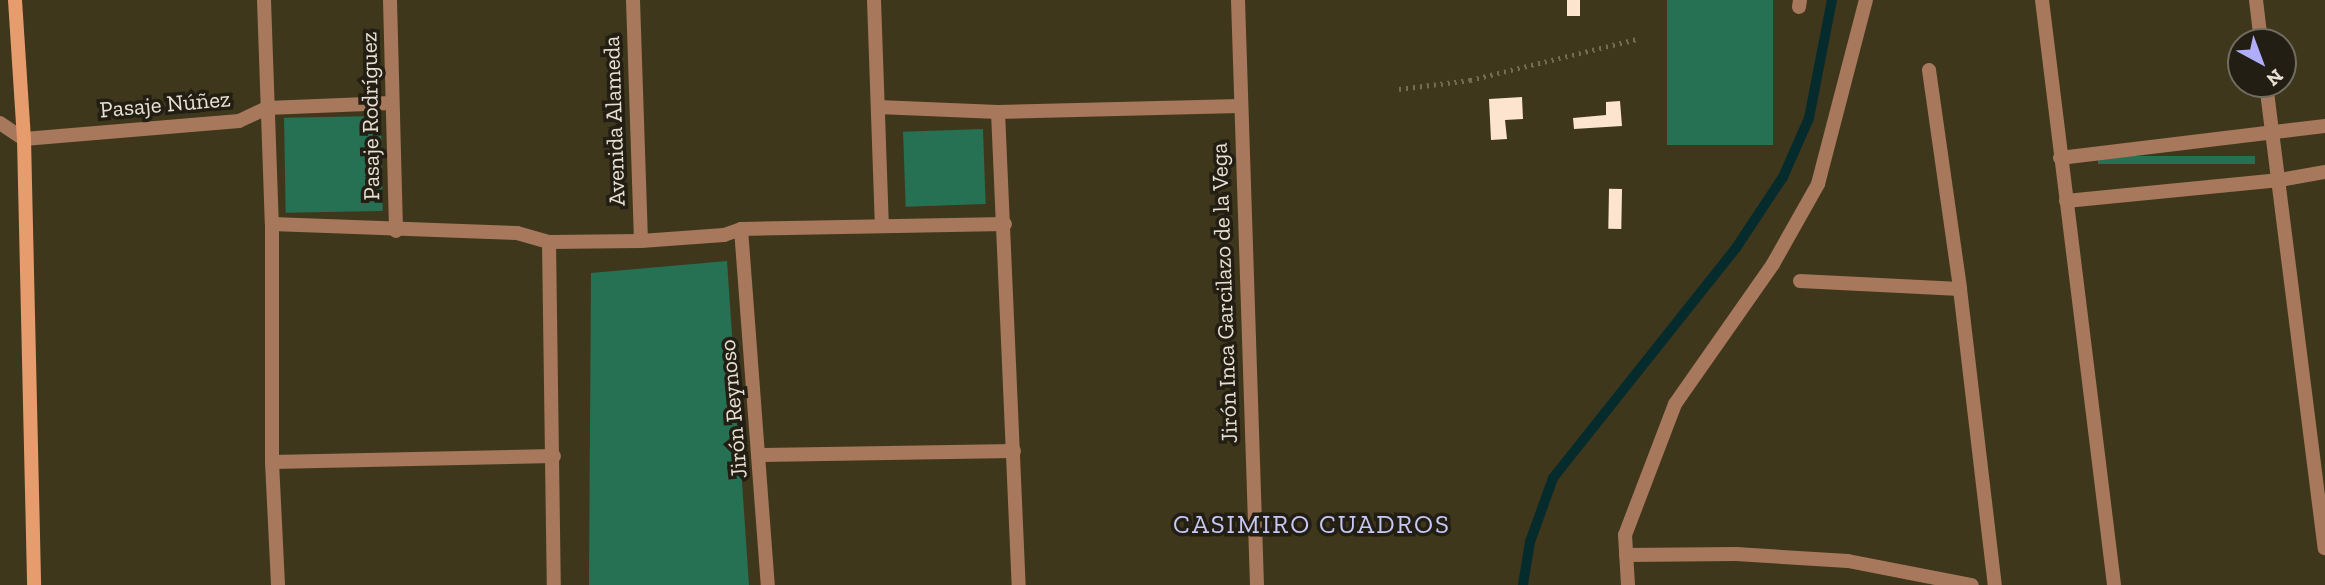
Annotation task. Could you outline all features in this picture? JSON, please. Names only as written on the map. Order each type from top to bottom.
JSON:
[{"type":"street","points":[[15,0],[24,139],[34,585]]},
{"type":"street","points":[[264,0],[272,224],[272,462],[278,585]]},
{"type":"street","name":"Pasaje Rodríguez","points":[[390,0],[396,231]]},
{"type":"street","name":"Avenida Alameda","points":[[633,0],[641,241]]},
{"type":"street","points":[[874,0],[882,224]]},
{"type":"street","name":"Jirón Inca Garcilazo de la Vega","points":[[1238,0],[1257,585]]},
{"type":"street","points":[[1628,585],[1625,536],[1675,404],[1773,264],[1818,184],[1866,0]]},
{"type":"street","points":[[2042,0],[2114,585]]},
{"type":"street","points":[[2256,0],[2259,28]]},
{"type":"street","points":[[1929,70],[1960,289],[1994,585]]},
{"type":"street","points":[[2268,98],[2325,548]]},
{"type":"street","name":"Pasaje Núñez","points":[[24,139],[239,121],[267,108],[391,103]]},
{"type":"street","points":[[878,107],[998,112],[1240,106]]},
{"type":"street","points":[[998,112],[1019,585]]},
{"type":"street","points":[[0,123],[24,139]]},
{"type":"street","points":[[2060,158],[2272,134],[2325,125]]},
{"type":"street","points":[[2066,201],[2280,180],[2325,172]]},
{"type":"street","points":[[272,224],[396,231],[517,233],[549,242],[641,241],[724,235],[741,229],[882,224],[1005,224]]},
{"type":"street","name":"Jirón Reynoso","points":[[741,229],[761,455],[768,585]]},
{"type":"street","points":[[549,242],[554,585]]},
{"type":"street","points":[[1800,281],[1960,289]]},
{"type":"street","points":[[761,455],[1014,452]]},
{"type":"street","points":[[272,462],[554,456]]},
{"type":"street","points":[[1626,555],[1736,554],[1848,561],[1972,585]]},
{"type":"path","points":[[1399,89],[1470,80],[1637,38]]},
{"type":"green space","points":[[1667,0],[1773,0],[1773,145],[1667,145]]},
{"type":"green space","points":[[381,116],[383,211],[286,213],[284,118]]},
{"type":"green space","points":[[983,129],[986,204],[906,207],[903,132]]},
{"type":"green space","points":[[2098,156],[2255,156],[2255,164],[2098,164]]},
{"type":"green space","points":[[727,261],[749,585],[589,585],[591,273]]},
{"type":"building","points":[[1567,0],[1580,0],[1580,16],[1567,16]]},
{"type":"building","points":[[1522,97],[1523,119],[1505,120],[1507,139],[1491,140],[1489,99]]},
{"type":"building","points":[[1620,101],[1622,126],[1574,129],[1573,118],[1606,115],[1606,102]]},
{"type":"building","points":[[1609,189],[1622,189],[1621,229],[1608,229]]},
{"type":"waterway","points":[[1523,585],[1530,542],[1553,478],[1736,248],[1783,177],[1809,118],[1832,0]]},
{"type":"district","name":"CASIMIRO CUADROS","points":[[1312,525]]}]
